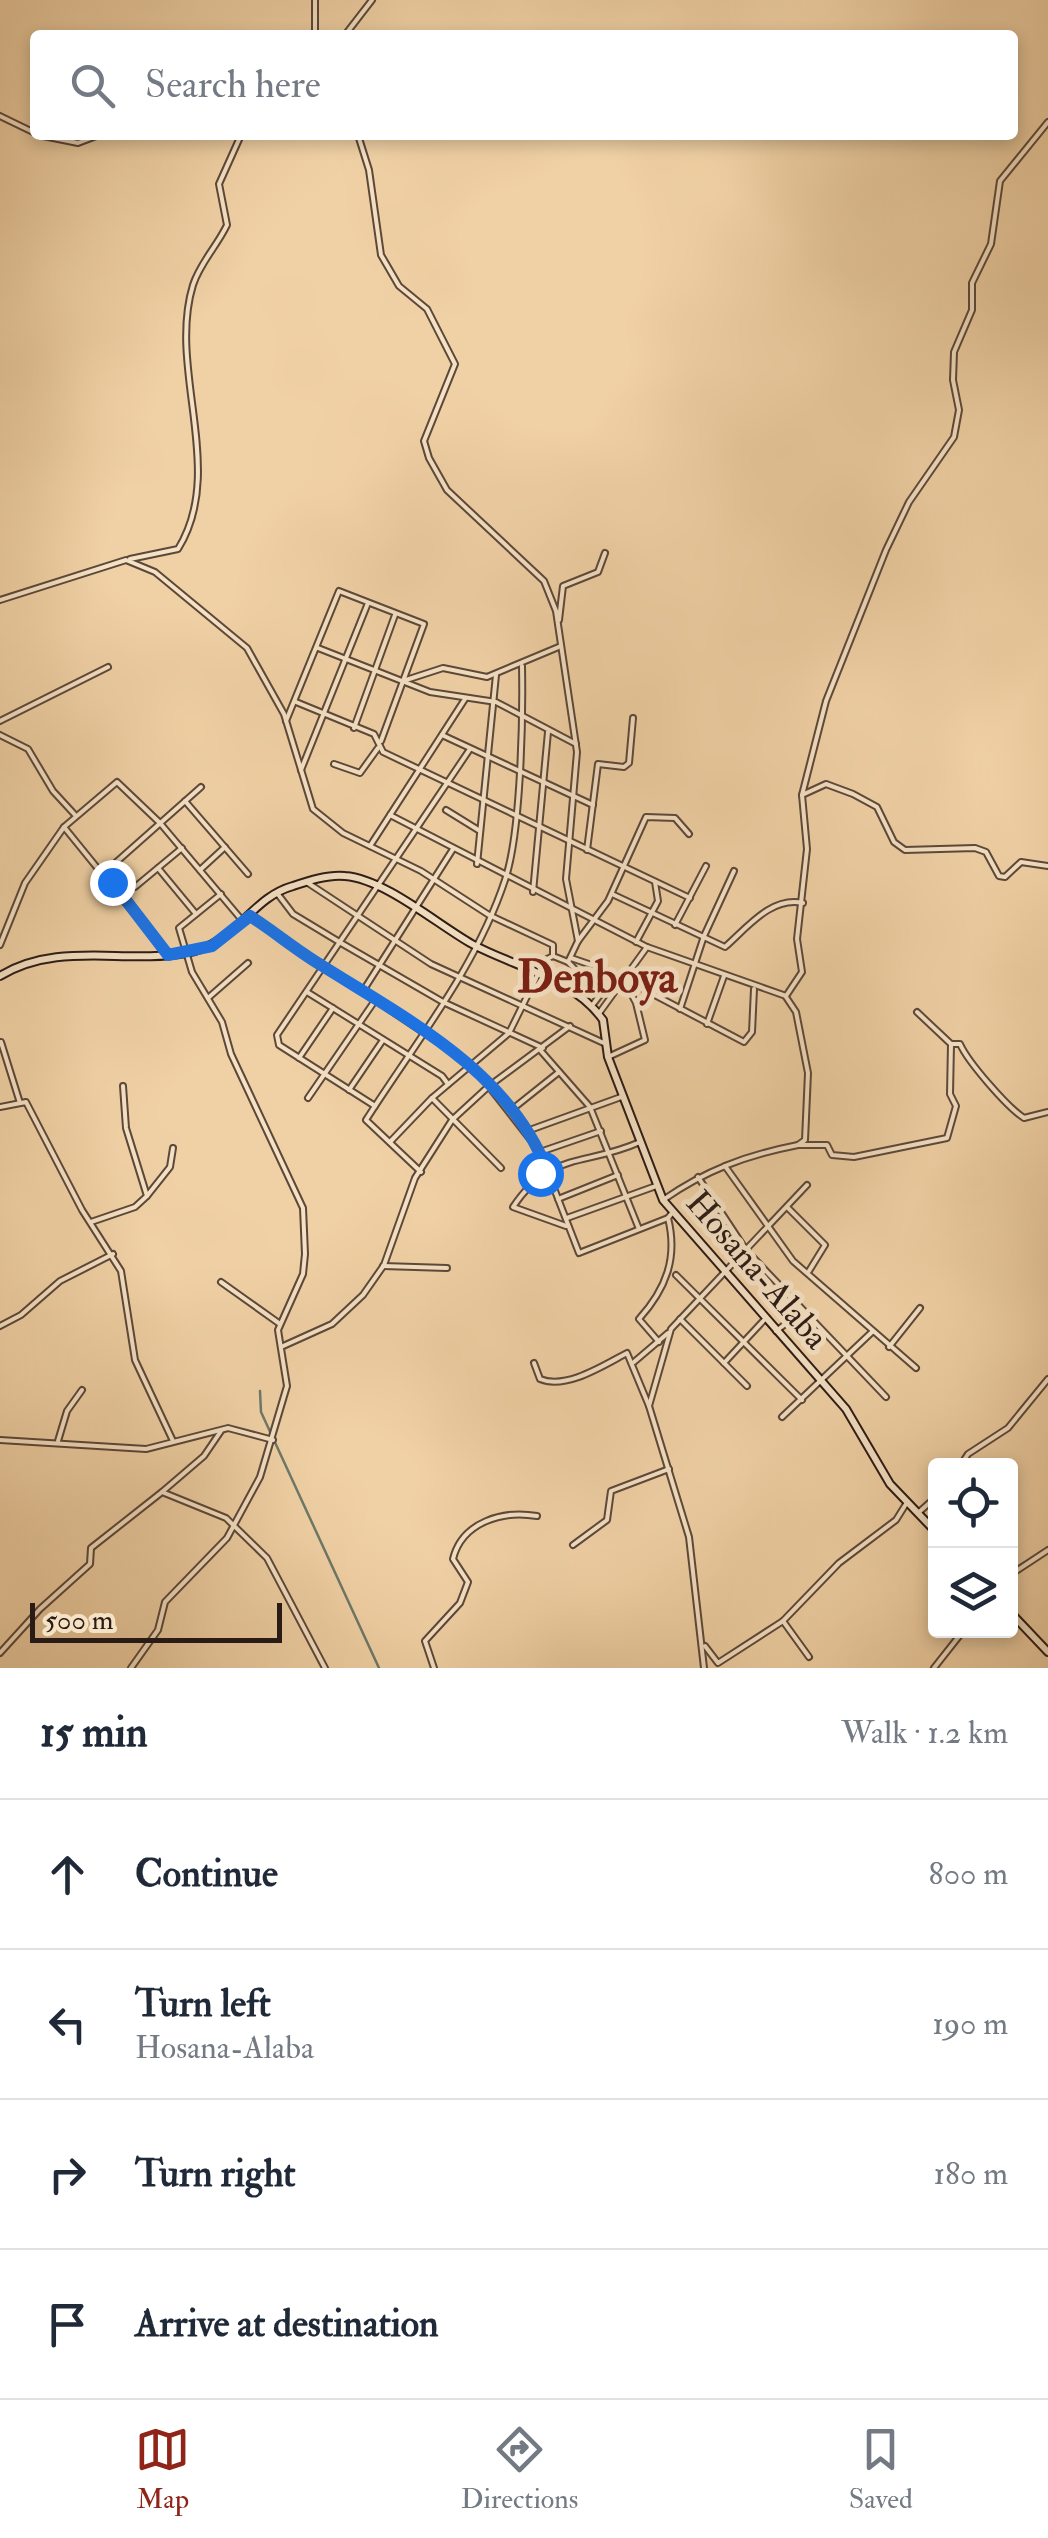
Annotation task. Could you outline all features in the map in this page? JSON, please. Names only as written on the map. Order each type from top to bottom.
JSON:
[{"type":"main road","points":[[1,974],[68,953],[124,959],[186,953],[212,946],[276,892],[306,882],[346,876],[416,909],[474,946],[538,972],[598,1014]]},
{"type":"main road","name":"Hosana-Alaba","points":[[598,1014],[622,1097],[670,1215],[854,1420],[890,1484],[928,1524]]},
{"type":"main road","points":[[1018,1620],[1048,1652]]},
{"type":"street","points":[[315,0],[315,30]]},
{"type":"street","points":[[350,30],[372,0]]},
{"type":"street","points":[[0,116],[30,131]]},
{"type":"street","points":[[786,996],[802,972],[797,939],[807,849],[802,794],[826,701],[909,502],[954,437],[959,410],[953,380],[954,352],[972,310],[972,283],[992,244],[1000,182],[1048,122]]},
{"type":"street","points":[[64,140],[86,149]]},
{"type":"street","points":[[78,143],[86,140]]},
{"type":"street","points":[[0,600],[126,560],[178,549],[190,530],[200,465],[187,325],[192,286],[227,225],[219,184],[238,140]]},
{"type":"street","points":[[360,140],[369,170],[380,255],[399,286],[427,310],[456,364],[424,441],[429,458],[446,490],[544,581],[558,624],[576,744],[566,879],[578,941]]},
{"type":"street","points":[[558,624],[563,586],[598,572],[605,553]]},
{"type":"street","points":[[126,560],[155,572],[247,648],[286,721],[312,809],[343,833],[552,946],[554,956]]},
{"type":"street","points":[[286,721],[339,591],[424,624],[378,748],[360,774],[334,764]]},
{"type":"street","points":[[301,770],[326,717],[368,602]]},
{"type":"street","points":[[354,728],[396,613]]},
{"type":"street","points":[[403,681],[443,668],[487,677],[522,666],[561,646]]},
{"type":"street","points":[[318,648],[403,681],[496,702],[576,744]]},
{"type":"street","points":[[421,1172],[366,1120],[426,1034],[506,878],[522,717],[522,666]]},
{"type":"street","points":[[0,721],[108,667]]},
{"type":"street","points":[[477,864],[496,674]]},
{"type":"street","points":[[370,846],[466,697]]},
{"type":"street","points":[[296,702],[374,734],[381,741]]},
{"type":"street","points":[[587,850],[598,764],[624,767],[628,763],[632,718]]},
{"type":"street","points":[[533,892],[548,731]]},
{"type":"street","points":[[0,735],[28,749],[53,791],[76,816]]},
{"type":"street","points":[[442,735],[593,806]]},
{"type":"street","points":[[378,748],[690,898]]},
{"type":"street","points":[[374,1106],[279,1044],[278,1035],[470,749]]},
{"type":"street","points":[[0,945],[25,883],[64,827],[116,782],[160,823],[221,894],[248,919],[376,998],[472,1066],[540,1152],[579,1253],[670,1215],[672,1260],[652,1304],[639,1318],[659,1342]]},
{"type":"street","points":[[802,794],[826,784],[853,794],[876,807],[894,842],[905,850],[975,848],[986,852],[1000,876],[1022,862],[1048,866]]},
{"type":"street","points":[[104,873],[201,787]]},
{"type":"street","points":[[185,802],[248,874]]},
{"type":"street","points":[[446,810],[480,831]]},
{"type":"street","points":[[390,815],[477,864],[636,942],[786,996],[796,1012],[808,1081],[804,1140],[798,1145]]},
{"type":"street","points":[[569,960],[612,894],[646,817],[676,818],[689,834]]},
{"type":"street","points":[[64,827],[168,955]]},
{"type":"street","points":[[200,870],[225,846]]},
{"type":"street","points":[[112,882],[135,887],[182,848]]},
{"type":"street","points":[[363,991],[454,848]]},
{"type":"street","points":[[674,924],[706,866]]},
{"type":"street","points":[[158,868],[196,914]]},
{"type":"street","points":[[680,1010],[703,938],[734,871]]},
{"type":"street","points":[[306,882],[358,918],[458,976],[606,1044]]},
{"type":"street","points":[[636,942],[658,901],[655,882]]},
{"type":"street","points":[[276,892],[292,914],[443,1002],[542,1049],[590,1107],[639,1229]]},
{"type":"street","points":[[131,1668],[158,1630],[172,1593],[236,1526],[273,1440],[287,1386],[280,1324],[302,1274],[306,1231],[303,1208],[208,998],[192,972],[179,928],[221,894]]},
{"type":"street","points":[[612,894],[724,947],[771,907],[787,900],[803,903]]},
{"type":"street","points":[[598,1014],[647,947]]},
{"type":"street","points":[[554,956],[615,975],[744,1042],[749,1040],[754,986]]},
{"type":"street","points":[[390,1142],[432,1098],[509,1033],[538,972],[554,956]]},
{"type":"street","points":[[569,960],[600,996]]},
{"type":"street","points":[[208,998],[248,963]]},
{"type":"street","points":[[707,1024],[724,974]]},
{"type":"street","points":[[591,1007],[615,975]]},
{"type":"street","points":[[608,1057],[645,1040],[636,1003],[623,980]]},
{"type":"street","points":[[307,992],[448,1084]]},
{"type":"street","points":[[308,1098],[376,998]]},
{"type":"street","points":[[299,1058],[333,1008]]},
{"type":"street","points":[[917,1012],[951,1044],[960,1044],[968,1061],[995,1085],[1011,1110],[1024,1118],[1048,1112]]},
{"type":"street","points":[[281,1347],[332,1324],[363,1295],[384,1266],[421,1172],[452,1120],[488,1086],[570,1026]]},
{"type":"street","points":[[349,1090],[384,1040]]},
{"type":"street","points":[[0,1042],[20,1103]]},
{"type":"street","points":[[663,1200],[724,1164],[798,1145],[827,1144],[832,1155],[854,1157],[947,1138],[956,1106],[950,1094],[951,1044]]},
{"type":"street","points":[[510,1111],[559,1072]]},
{"type":"street","points":[[123,1086],[126,1128],[146,1196]]},
{"type":"street","points":[[526,1131],[622,1097]]},
{"type":"street","points":[[432,1098],[501,1168]]},
{"type":"street","points":[[0,1108],[26,1102],[91,1222],[114,1254],[125,1289],[135,1360],[173,1441]]},
{"type":"street","points":[[540,1152],[601,1131]]},
{"type":"street","points":[[567,1226],[513,1207],[531,1180],[547,1170],[640,1142]]},
{"type":"street","points":[[91,1222],[135,1207],[170,1167],[173,1148]]},
{"type":"street","points":[[724,1164],[793,1261],[916,1368]]},
{"type":"street","points":[[558,1199],[618,1175]]},
{"type":"street","points":[[698,1177],[746,1250],[886,1397]]},
{"type":"street","points":[[634,1362],[659,1342],[808,1185]]},
{"type":"street","points":[[566,1218],[656,1186]]},
{"type":"street","points":[[788,1207],[826,1245],[809,1271]]},
{"type":"street","points":[[0,1326],[21,1315],[60,1281],[114,1254]]},
{"type":"street","points":[[384,1266],[408,1270],[446,1268]]},
{"type":"street","points":[[676,1276],[802,1400]]},
{"type":"street","points":[[221,1282],[280,1324]]},
{"type":"street","points":[[889,1347],[920,1308]]},
{"type":"street","points":[[776,1331],[803,1311]]},
{"type":"street","points":[[680,1319],[747,1386]]},
{"type":"street","points":[[724,1363],[766,1319]]},
{"type":"street","points":[[649,1406],[671,1329]]},
{"type":"street","points":[[782,1417],[848,1360],[872,1332]]},
{"type":"street","points":[[534,1363],[540,1379],[547,1382],[580,1376],[627,1353],[634,1362],[689,1537],[704,1668]]},
{"type":"street","points":[[965,1458],[1008,1428],[1048,1378]]},
{"type":"street","points":[[58,1440],[66,1411],[82,1390]]},
{"type":"street","points":[[0,1653],[40,1609],[90,1564],[91,1548],[204,1456],[223,1429]]},
{"type":"street","points":[[0,1440],[58,1440],[116,1449],[158,1448],[223,1429],[273,1440]]},
{"type":"street","points":[[573,1545],[607,1520],[611,1490],[669,1470]]},
{"type":"street","points":[[162,1492],[214,1512],[236,1526],[280,1576],[325,1668]]},
{"type":"street","points":[[702,1642],[718,1663],[784,1621],[839,1563],[896,1520],[907,1502]]},
{"type":"street","points":[[918,1514],[928,1505]]},
{"type":"street","points":[[434,1668],[425,1641],[460,1604],[468,1582],[453,1559],[462,1539],[510,1513],[537,1516]]},
{"type":"street","points":[[1018,1570],[1048,1550]]},
{"type":"street","points":[[784,1621],[809,1657]]},
{"type":"street","points":[[934,1668],[958,1638]]},
{"type":"waterway","points":[[260,1391],[261,1412],[379,1668]]},
{"type":"district","name":"Denboya","points":[[597,978]]},
{"type":"route","points":[[112,882],[168,955],[212,946],[250,916],[284,942],[401,1014],[472,1066],[540,1152],[547,1170],[540,1173]]}]
